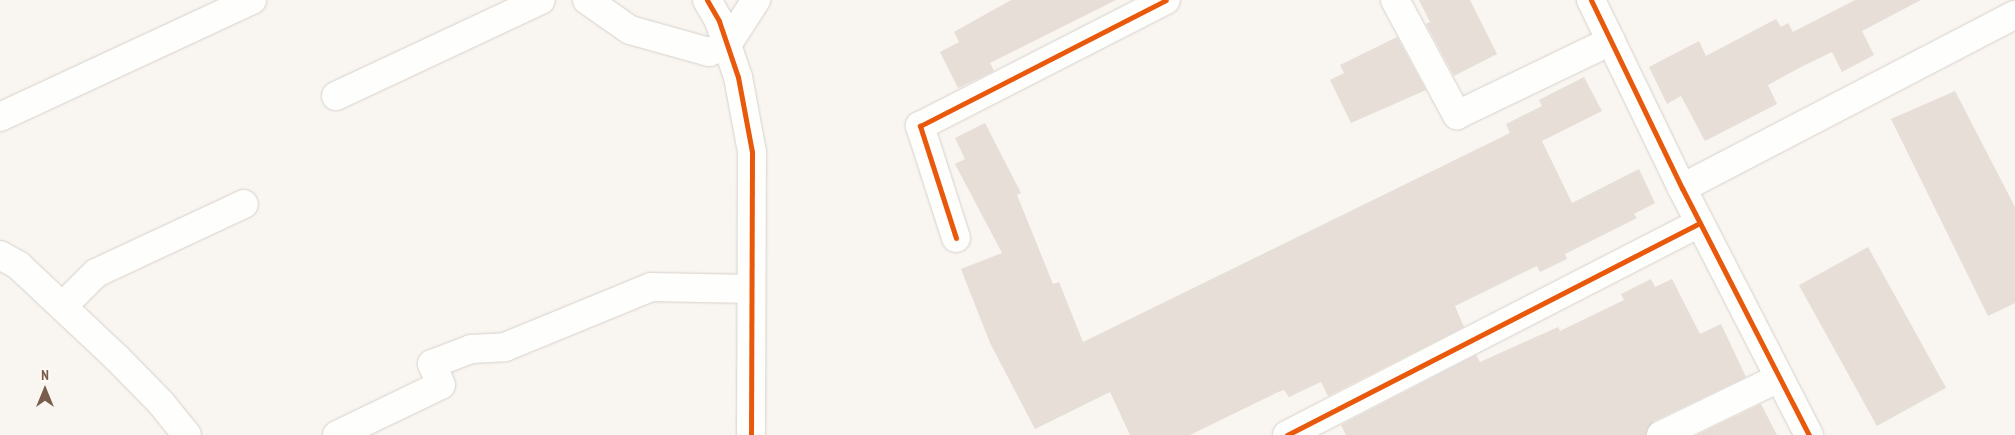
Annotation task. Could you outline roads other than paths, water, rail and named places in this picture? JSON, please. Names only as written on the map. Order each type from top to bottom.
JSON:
[{"type":"street","points":[[0,117],[252,0]]},
{"type":"street","points":[[336,96],[541,0]]},
{"type":"street","points":[[587,0],[630,30],[709,52],[727,45],[756,0]]},
{"type":"street","points":[[707,0],[727,45],[752,152],[752,435]]},
{"type":"street","points":[[956,238],[920,126],[1166,0]]},
{"type":"street","points":[[1395,0],[1457,115],[1611,41]]},
{"type":"street","points":[[1591,0],[1682,188],[1809,435]]},
{"type":"street","points":[[1682,188],[2015,15]]},
{"type":"street","points":[[63,306],[96,273],[244,204]]},
{"type":"street","points":[[1287,435],[1700,223]]},
{"type":"street","points":[[0,255],[18,265],[63,306],[161,402],[186,435]]},
{"type":"street","points":[[338,435],[441,385],[432,364],[471,348],[506,346],[651,287],[752,289]]},
{"type":"street","points":[[1661,435],[1780,378]]}]
